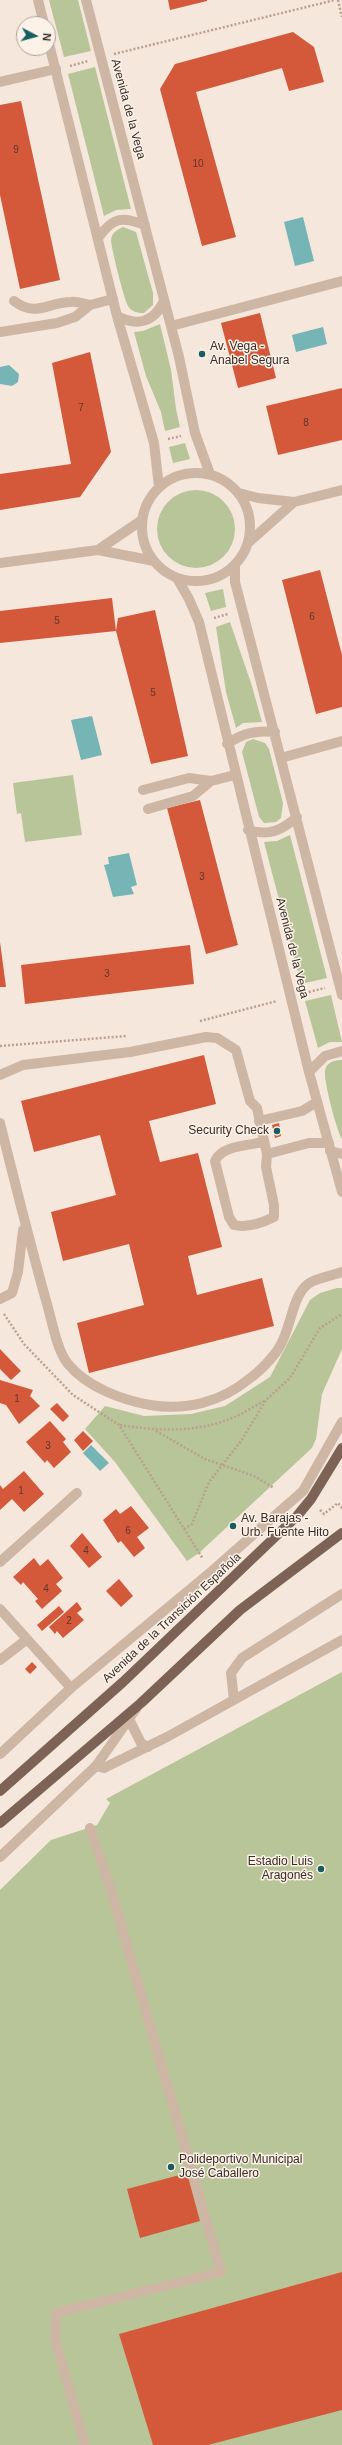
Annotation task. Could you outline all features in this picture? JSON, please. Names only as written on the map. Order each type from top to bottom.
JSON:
[{"type":"main road","name":"Avenida de la Transición Española","points":[[0,1791],[139,1667],[298,1516],[311,1499],[342,1448]]},
{"type":"main road","points":[[0,1823],[141,1703],[240,1610],[342,1533]]},
{"type":"street","points":[[38,0],[42,16]]},
{"type":"street","name":"Avenida de la Vega","points":[[86,0],[171,326],[195,433],[210,474]]},
{"type":"street","points":[[52,56],[117,316],[154,443],[159,487]]},
{"type":"street","points":[[0,82],[56,69]]},
{"type":"street","points":[[98,238],[110,224],[119,219],[128,219],[145,225]]},
{"type":"street","points":[[171,326],[342,281]]},
{"type":"street","points":[[14,301],[21,306],[33,310],[71,302],[90,305],[113,299]]},
{"type":"street","points":[[117,316],[126,320],[143,322],[153,318],[164,301]]},
{"type":"street","points":[[0,332],[57,323],[75,317],[90,305]]},
{"type":"street","points":[[192,472],[210,474],[231,484],[239,492],[248,507],[250,519],[249,542],[244,554],[235,565],[223,575],[208,580],[192,582],[177,578],[154,561],[146,549],[142,535],[142,520],[145,508],[159,487],[174,477],[192,472]]},
{"type":"street","points":[[239,492],[258,498],[294,502],[342,490]]},
{"type":"street","points":[[249,542],[294,502]]},
{"type":"street","points":[[98,550],[142,520]]},
{"type":"street","points":[[0,564],[98,550],[154,561]]},
{"type":"street","points":[[235,565],[235,582],[242,611],[282,758],[342,995]]},
{"type":"street","name":"Avenida de la Vega","points":[[177,578],[189,599],[198,622],[248,830],[292,997],[309,1072],[342,1192]]},
{"type":"street","points":[[227,744],[240,735],[260,730],[275,732]]},
{"type":"street","points":[[282,758],[342,741]]},
{"type":"street","points":[[143,790],[189,778],[211,781],[235,775]]},
{"type":"street","points":[[148,809],[193,796],[211,781]]},
{"type":"street","points":[[248,830],[261,833],[274,833],[285,828],[297,817]]},
{"type":"street","points":[[0,1076],[23,1065],[130,1052],[206,1037],[217,1038],[236,1050],[250,1101],[256,1108],[267,1154],[266,1166],[274,1205],[274,1217],[264,1222],[241,1227],[234,1225],[229,1217],[215,1161],[218,1155],[225,1151],[264,1142]]},
{"type":"street","points":[[309,1072],[325,1056],[342,1051]]},
{"type":"street","points":[[259,1121],[302,1111],[317,1102]]},
{"type":"street","points":[[0,1123],[24,1222],[57,1337],[67,1362],[77,1373],[113,1394],[140,1403],[164,1407],[198,1406],[250,1379],[280,1346],[295,1309],[296,1298],[308,1283],[342,1272]]},
{"type":"street","points":[[267,1154],[310,1143],[329,1147],[342,1154]]},
{"type":"street","points":[[0,1300],[12,1293],[18,1272],[24,1222]]},
{"type":"street","points":[[0,1754],[71,1688],[212,1571],[303,1491],[342,1422]]},
{"type":"street","points":[[0,1562],[77,1493]]},
{"type":"street","points":[[234,1700],[231,1673],[242,1658],[342,1594]]},
{"type":"street","points":[[0,1609],[26,1640],[71,1688]]},
{"type":"street","points":[[0,1660],[26,1640]]},
{"type":"street","points":[[96,1766],[104,1768],[148,1747],[342,1640]]},
{"type":"street","points":[[0,1857],[96,1766],[141,1703]]},
{"type":"street","points":[[129,1719],[141,1743],[148,1747]]},
{"type":"street","points":[[85,2445],[55,2340],[56,2313],[221,2272],[111,1890],[90,1828]]},
{"type":"path","points":[[56,69],[336,0],[342,17]]},
{"type":"path","points":[[154,443],[195,433]]},
{"type":"path","points":[[198,622],[242,611]]},
{"type":"path","points":[[199,1022],[340,985]]},
{"type":"path","points":[[0,1046],[129,1035]]},
{"type":"path","points":[[0,1308],[24,1344],[73,1395],[119,1424],[156,1431],[193,1429],[232,1419],[266,1400],[290,1378],[320,1328],[342,1314]]},
{"type":"path","points":[[184,1529],[192,1524],[209,1482],[242,1441],[266,1400]]},
{"type":"path","points":[[119,1424],[204,1560]]},
{"type":"path","points":[[156,1431],[205,1459],[254,1476],[274,1488]]},
{"type":"green space","points":[[49,0],[78,0],[91,51],[64,57],[56,27],[56,16],[53,16]]},
{"type":"green space","points":[[95,67],[131,209],[116,210],[104,216],[68,74]]},
{"type":"green space","points":[[123,227],[136,232],[153,293],[153,305],[144,313],[135,312],[128,306],[115,262],[111,240],[112,235]]},
{"type":"green space","points":[[160,324],[171,370],[180,427],[165,431],[161,412],[146,376],[134,332],[143,331]]},
{"type":"green space","points":[[185,443],[190,459],[173,463],[169,447]]},
{"type":"green space","points":[[196,490],[211,493],[218,497],[228,507],[232,514],[235,529],[232,544],[228,551],[218,561],[211,565],[196,568],[181,565],[174,561],[164,551],[160,544],[157,529],[160,514],[164,507],[174,497],[181,493]]},
{"type":"green space","points":[[223,589],[226,607],[211,611],[205,593]]},
{"type":"green space","points":[[230,622],[252,686],[262,722],[243,723],[236,728],[226,692],[216,627]]},
{"type":"green space","points":[[253,739],[265,743],[269,749],[283,803],[281,818],[276,822],[264,823],[259,817],[242,752],[246,742]]},
{"type":"green space","points":[[73,775],[82,835],[25,842],[21,813],[17,814],[13,783]]},
{"type":"green space","points":[[290,835],[327,978],[301,984],[264,842],[277,841]]},
{"type":"green space","points":[[331,995],[342,1042],[330,1042],[318,1048],[305,1001]]},
{"type":"green space","points":[[342,1060],[342,1139],[331,1105],[326,1084],[325,1070],[329,1063]]},
{"type":"green space","points":[[342,1288],[342,1349],[322,1394],[316,1439],[312,1448],[199,1553],[187,1561],[115,1462],[85,1429],[105,1406],[144,1416],[191,1414],[225,1406],[270,1377],[310,1300],[320,1293]]},
{"type":"green space","name":"Polideportivo Municipal José Caballero","points":[[342,1672],[342,2445],[0,2445],[0,1890],[51,1840],[97,1825],[110,1803],[106,1799]]},
{"type":"water","points":[[303,217],[314,261],[295,266],[284,222]]},
{"type":"water","points":[[323,327],[327,344],[296,352],[292,335]]},
{"type":"water","points":[[9,365],[19,374],[18,382],[12,386],[0,384],[0,367]]},
{"type":"water","points":[[92,716],[102,755],[81,760],[71,720]]},
{"type":"water","points":[[129,853],[137,885],[131,887],[134,894],[113,897],[104,865],[109,864],[108,857]]},
{"type":"water","points":[[91,1445],[109,1463],[100,1471],[83,1453]]},
{"type":"building","points":[[168,0],[207,0],[207,1],[170,10]]},
{"type":"building","points":[[293,32],[314,47],[324,82],[289,91],[282,68],[196,92],[236,237],[202,246],[160,89],[175,64]]},
{"type":"building","points":[[21,101],[60,280],[20,289],[0,195],[0,105]]},
{"type":"building","points":[[260,313],[276,378],[238,388],[221,323]]},
{"type":"building","points":[[90,352],[111,452],[80,497],[0,510],[0,474],[71,464],[52,363]]},
{"type":"building","points":[[342,388],[342,440],[278,455],[266,406]]},
{"type":"building","points":[[320,570],[342,655],[342,707],[316,714],[282,580]]},
{"type":"building","points":[[112,598],[116,631],[0,643],[0,611]]},
{"type":"building","points":[[155,610],[188,756],[151,764],[116,631],[118,618]]},
{"type":"building","points":[[200,800],[238,945],[206,954],[167,808]]},
{"type":"building","points":[[0,942],[6,987],[0,987]]},
{"type":"building","points":[[190,945],[194,984],[25,1004],[21,965]]},
{"type":"building","points":[[204,1055],[216,1104],[149,1121],[160,1162],[198,1153],[222,1247],[188,1256],[197,1295],[262,1278],[274,1326],[89,1373],[77,1323],[144,1305],[129,1244],[63,1261],[51,1212],[116,1195],[100,1135],[34,1152],[21,1101]]},
{"type":"building","name":"Security Check","points":[[279,1123],[281,1136],[275,1138],[272,1125]]},
{"type":"building","points":[[0,1349],[21,1371],[11,1380],[0,1369]]},
{"type":"building","points":[[0,1380],[33,1390],[30,1396],[40,1406],[19,1424],[6,1405],[0,1403]]},
{"type":"building","points":[[57,1403],[69,1416],[63,1422],[50,1409]]},
{"type":"building","points":[[50,1421],[66,1439],[63,1442],[71,1452],[54,1468],[47,1460],[45,1463],[26,1442]]},
{"type":"building","points":[[83,1431],[93,1441],[83,1451],[74,1440]]},
{"type":"building","points":[[24,1471],[44,1494],[24,1512],[12,1499],[0,1510],[0,1485],[3,1489]]},
{"type":"building","points":[[131,1506],[149,1528],[137,1537],[145,1548],[134,1557],[121,1541],[118,1543],[103,1520],[116,1509],[120,1514]]},
{"type":"building","points":[[82,1533],[102,1557],[89,1568],[70,1546]]},
{"type":"building","points":[[34,1558],[40,1566],[48,1559],[63,1578],[56,1584],[62,1591],[42,1609],[35,1601],[38,1599],[23,1582],[21,1585],[13,1577]]},
{"type":"building","points":[[119,1579],[133,1596],[121,1607],[106,1591]]},
{"type":"building","points":[[77,1602],[82,1609],[77,1613],[84,1620],[63,1638],[57,1631],[55,1634],[49,1627]]},
{"type":"building","points":[[59,1606],[64,1612],[42,1631],[37,1625]]},
{"type":"building","points":[[32,1662],[37,1667],[30,1674],[25,1669]]},
{"type":"building","points":[[187,2173],[200,2221],[140,2238],[127,2189]]},
{"type":"building","points":[[342,2272],[342,2410],[208,2445],[153,2445],[119,2334]]},
{"type":"place","name":"Av. Vega - Anabel Segura","points":[[202,354]]},
{"type":"place","name":"Security Check","points":[[277,1131]]},
{"type":"place","name":"Av. Barajas - Urb. Fuente Hito","points":[[233,1526]]},
{"type":"place","name":"Estadio Luis Aragonés","points":[[321,1869]]},
{"type":"place","name":"Polideportivo Municipal José Caballero","points":[[171,2167]]}]
